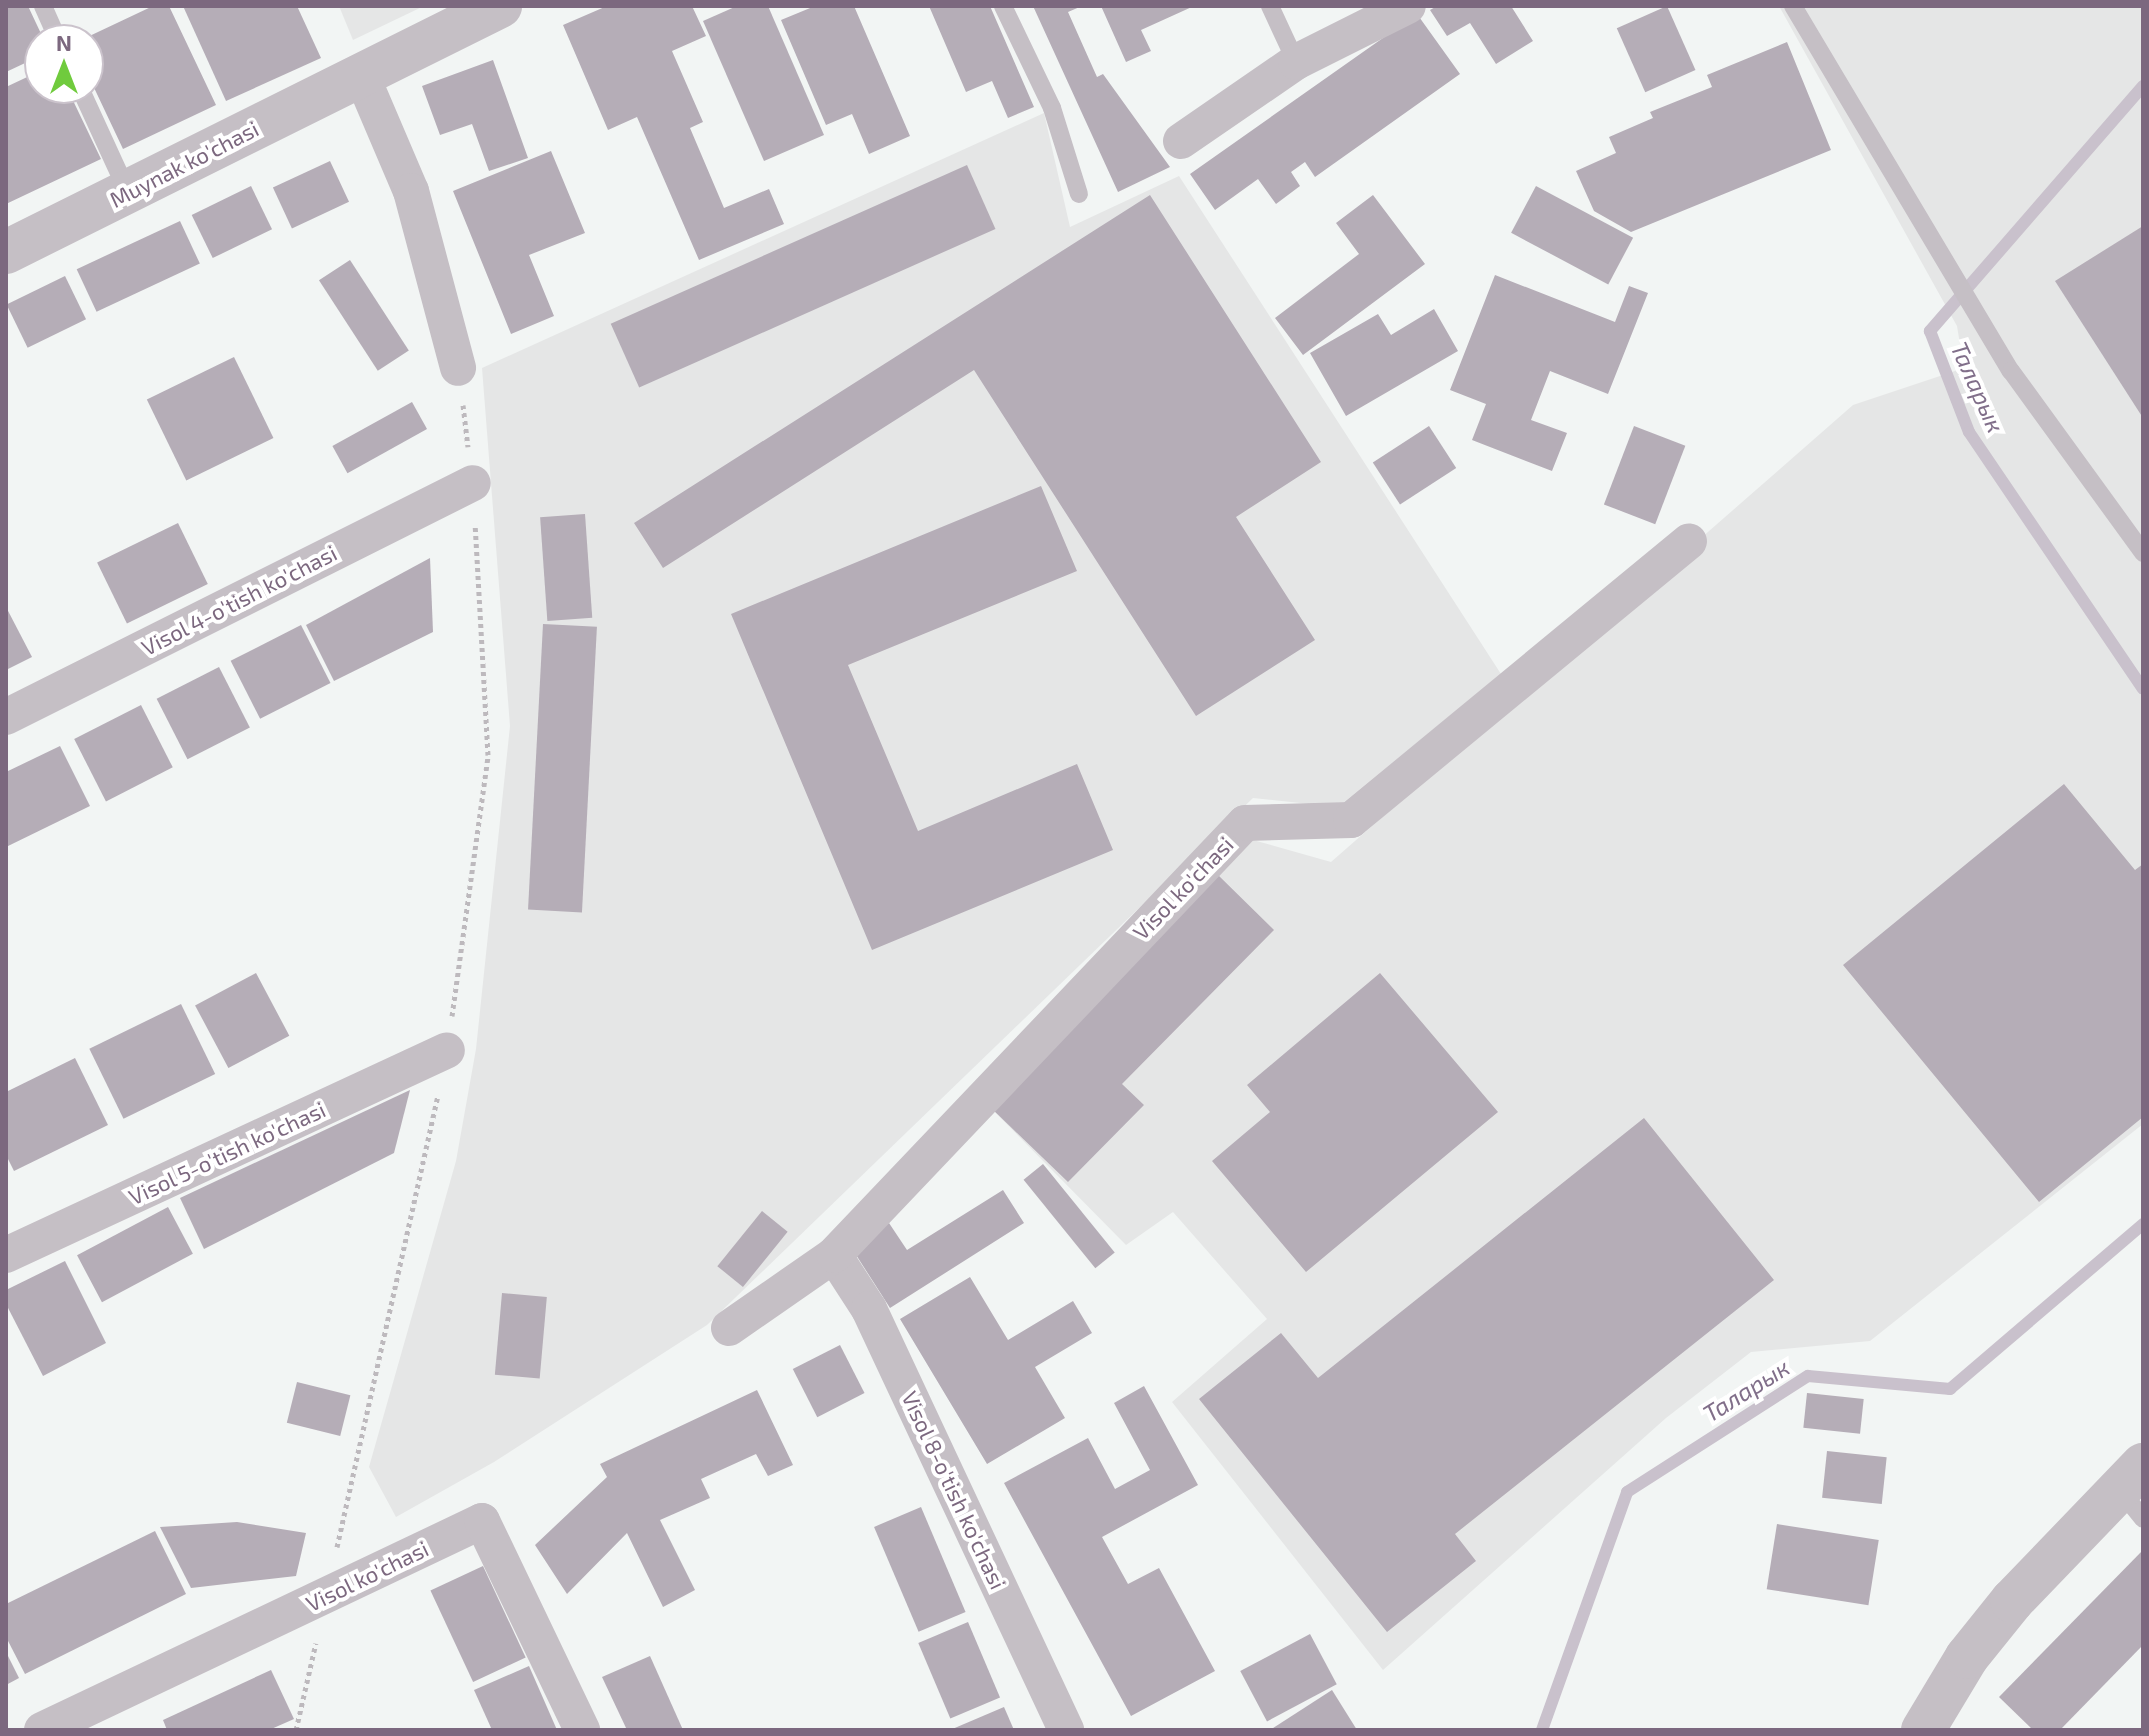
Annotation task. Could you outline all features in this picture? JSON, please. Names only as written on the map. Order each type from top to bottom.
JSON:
[{"type":"street","name":"Muynak ko'chasi","points":[[6,252],[500,6]]},
{"type":"street","points":[[1181,141],[1296,62],[1408,6]]},
{"type":"street","points":[[361,74],[411,191],[458,368]]},
{"type":"street","name":"Visol 4-o'tish ko'chasi","points":[[6,717],[473,483]]},
{"type":"street","name":"Visol ko'chasi","points":[[729,1328],[834,1255],[1245,823],[1351,820],[1689,541]]},
{"type":"street","name":"Visol 5-o'tish ko'chasi","points":[[6,1255],[447,1050]]},
{"type":"street","name":"Visol 8-o'tish ko'chasi","points":[[834,1255],[869,1309],[1066,1730]]},
{"type":"street","points":[[1923,1730],[1967,1657],[2012,1601],[2135,1491]]},
{"type":"street","name":"Visol ko'chasi","points":[[42,1730],[482,1521],[582,1730]]},
{"type":"lane","points":[[1003,6],[1052,108],[1079,194]]},
{"type":"lane","points":[[1270,6],[1296,62]]},
{"type":"lane","points":[[1793,6],[2011,371],[2143,553]]},
{"type":"lane","points":[[87,104],[128,193]]},
{"type":"path","points":[[296,1730],[447,1050],[488,755],[473,483],[458,368]]},
{"type":"shaded area","points":[[339,6],[424,6],[353,40]]},
{"type":"shaded area","points":[[1779,6],[2143,6],[2143,1124],[1870,1341],[1751,1352],[1666,1418],[1383,1670],[1172,1402],[1267,1319],[1173,1212],[1126,1245],[988,1105],[1253,840],[1331,862],[1853,405],[1964,368],[1957,326]]},
{"type":"shaded area","points":[[1044,113],[1070,227],[1179,176],[1501,674],[1338,807],[1253,798],[707,1325],[494,1462],[396,1517],[369,1467],[456,1161],[476,1049],[510,726],[482,368]]},
{"type":"building","points":[[6,6],[28,6],[36,24],[24,24],[24,64],[6,72]]},
{"type":"building","points":[[153,6],[169,6],[216,105],[123,149],[102,104],[104,29]]},
{"type":"building","points":[[183,6],[297,6],[321,58],[226,101]]},
{"type":"building","points":[[607,6],[692,6],[706,36],[672,51],[703,122],[690,128],[724,208],[769,189],[784,224],[699,260],[637,117],[608,130],[563,25]]},
{"type":"building","points":[[737,6],[768,6],[824,135],[764,161],[703,21]]},
{"type":"building","points":[[815,6],[854,6],[910,136],[869,154],[852,114],[826,125],[781,20]]},
{"type":"building","points":[[929,6],[990,6],[1034,107],[1008,118],[992,81],[966,92]]},
{"type":"building","points":[[1033,6],[1082,6],[1068,12],[1097,77],[1103,74],[1170,167],[1118,192]]},
{"type":"building","points":[[1101,6],[1194,6],[1141,30],[1151,51],[1126,62]]},
{"type":"building","points":[[1437,6],[1511,6],[1533,41],[1496,64],[1470,23],[1447,36],[1430,10]]},
{"type":"building","points":[[1667,6],[1695,70],[1645,92],[1617,28]]},
{"type":"building","points":[[1417,14],[1460,74],[1315,177],[1305,162],[1291,172],[1300,186],[1276,204],[1258,179],[1215,210],[1190,174]]},
{"type":"building","points":[[1787,42],[1831,150],[1631,232],[1594,211],[1576,171],[1616,153],[1609,137],[1653,118],[1650,112],[1712,87],[1707,75]]},
{"type":"building","points":[[493,60],[528,158],[489,171],[472,124],[440,135],[422,86]]},
{"type":"building","points":[[24,79],[24,104],[75,104],[101,159],[6,204],[6,87]]},
{"type":"building","points":[[551,151],[585,233],[529,255],[554,316],[511,334],[453,191]]},
{"type":"building","points":[[330,161],[349,202],[292,228],[273,188]]},
{"type":"building","points":[[967,165],[995,229],[639,388],[611,324]]},
{"type":"building","points":[[251,186],[272,229],[213,258],[192,215]]},
{"type":"building","points":[[1536,186],[1633,238],[1608,284],[1511,233]]},
{"type":"building","points":[[1150,195],[1321,462],[1236,517],[1315,640],[1196,716],[974,370],[663,568],[634,523]]},
{"type":"building","points":[[1373,195],[1425,264],[1303,355],[1275,318],[1359,254],[1336,223]]},
{"type":"building","points":[[180,221],[200,264],[97,312],[77,269]]},
{"type":"building","points":[[2143,226],[2143,418],[2055,281]]},
{"type":"building","points":[[350,260],[409,351],[378,371],[319,280]]},
{"type":"building","points":[[1495,275],[1615,322],[1629,286],[1648,293],[1608,394],[1550,371],[1531,420],[1567,433],[1552,471],[1472,440],[1486,404],[1450,390]]},
{"type":"building","points":[[65,276],[86,319],[28,348],[7,304]]},
{"type":"building","points":[[1434,309],[1458,351],[1346,416],[1310,353],[1378,314],[1391,335]]},
{"type":"building","points":[[234,357],[273,438],[186,480],[147,400]]},
{"type":"building","points":[[412,402],[427,429],[347,473],[332,446]]},
{"type":"building","points":[[1429,426],[1456,468],[1400,504],[1373,462]]},
{"type":"building","points":[[1634,426],[1685,446],[1655,524],[1604,504]]},
{"type":"building","points":[[1041,486],[1077,571],[848,665],[918,831],[1077,764],[1113,850],[872,950],[731,614]]},
{"type":"building","points":[[585,514],[592,618],[547,621],[540,517]]},
{"type":"building","points":[[178,523],[208,584],[127,624],[97,562]]},
{"type":"building","points":[[430,558],[433,632],[334,681],[306,625]]},
{"type":"building","points":[[6,607],[32,657],[6,670]]},
{"type":"building","points":[[543,624],[597,627],[582,912],[528,910]]},
{"type":"building","points":[[301,625],[331,683],[260,719],[231,661]]},
{"type":"building","points":[[219,667],[250,728],[188,759],[157,699]]},
{"type":"building","points":[[141,705],[173,767],[106,801],[74,739]]},
{"type":"building","points":[[60,746],[90,806],[6,847],[6,772]]},
{"type":"building","points":[[2064,784],[2135,870],[2143,864],[2143,1117],[2039,1202],[1843,965]]},
{"type":"building","points":[[1217,874],[1274,930],[1122,1084],[1144,1105],[1068,1182],[988,1105]]},
{"type":"building","points":[[256,973],[289,1036],[228,1068],[195,1005]]},
{"type":"building","points":[[1380,973],[1498,1112],[1306,1272],[1212,1161],[1270,1112],[1247,1085]]},
{"type":"building","points":[[181,1004],[215,1074],[124,1119],[89,1049]]},
{"type":"building","points":[[75,1058],[108,1125],[14,1171],[6,1155],[6,1092]]},
{"type":"building","points":[[410,1090],[394,1153],[204,1249],[180,1198]]},
{"type":"building","points":[[1644,1118],[1774,1280],[1455,1534],[1476,1561],[1387,1632],[1199,1399],[1281,1333],[1318,1378]]},
{"type":"building","points":[[1043,1164],[1115,1253],[1095,1268],[1024,1180]]},
{"type":"building","points":[[1003,1190],[1024,1223],[890,1308],[851,1247],[889,1223],[907,1250]]},
{"type":"building","points":[[168,1207],[193,1254],[102,1302],[77,1255]]},
{"type":"building","points":[[762,1211],[788,1232],[743,1287],[717,1266]]},
{"type":"building","points":[[65,1261],[106,1343],[43,1376],[6,1304],[6,1290]]},
{"type":"building","points":[[970,1277],[1008,1340],[1073,1301],[1092,1333],[1035,1367],[1065,1418],[987,1464],[900,1319]]},
{"type":"building","points":[[502,1293],[547,1297],[540,1379],[495,1375]]},
{"type":"building","points":[[840,1345],[865,1393],[817,1417],[793,1369]]},
{"type":"building","points":[[297,1382],[350,1395],[340,1436],[287,1423]]},
{"type":"building","points":[[1144,1386],[1198,1485],[1102,1537],[1128,1584],[1159,1568],[1215,1671],[1131,1716],[1004,1483],[1088,1438],[1115,1489],[1150,1470],[1114,1403]]},
{"type":"building","points":[[757,1390],[793,1465],[768,1476],[756,1454],[701,1479],[710,1498],[660,1520],[695,1590],[663,1607],[627,1533],[567,1594],[535,1545],[607,1477],[600,1464]]},
{"type":"building","points":[[1807,1393],[1864,1399],[1860,1434],[1803,1428]]},
{"type":"building","points":[[1827,1451],[1887,1457],[1882,1504],[1822,1498]]},
{"type":"building","points":[[921,1507],[966,1612],[919,1632],[874,1527]]},
{"type":"building","points":[[237,1522],[306,1533],[296,1576],[191,1588],[160,1527]]},
{"type":"building","points":[[1777,1524],[1879,1540],[1868,1605],[1767,1589]]},
{"type":"building","points":[[155,1531],[186,1594],[25,1674],[6,1637],[6,1604]]},
{"type":"building","points":[[2143,1550],[2143,1645],[2060,1730],[2033,1730],[1999,1697]]},
{"type":"building","points":[[483,1566],[526,1658],[473,1682],[430,1591]]},
{"type":"building","points":[[968,1622],[1000,1697],[950,1719],[918,1643]]},
{"type":"building","points":[[1310,1634],[1337,1684],[1267,1721],[1240,1671]]},
{"type":"building","points":[[6,1652],[19,1678],[6,1685]]},
{"type":"building","points":[[650,1656],[683,1730],[627,1730],[602,1677]]},
{"type":"building","points":[[529,1666],[557,1730],[492,1730],[474,1690]]},
{"type":"building","points":[[271,1670],[294,1719],[269,1730],[167,1730],[163,1720]]},
{"type":"building","points":[[1332,1690],[1357,1730],[1270,1730]]},
{"type":"building","points":[[1004,1707],[1014,1730],[950,1730]]},
{"type":"waterway","name":"Таларык","points":[[2143,86],[1930,331],[1969,432],[2143,689]]},
{"type":"waterway","name":"Таларык","points":[[1542,1730],[1627,1492],[1808,1376],[1950,1389],[2143,1224]]}]
